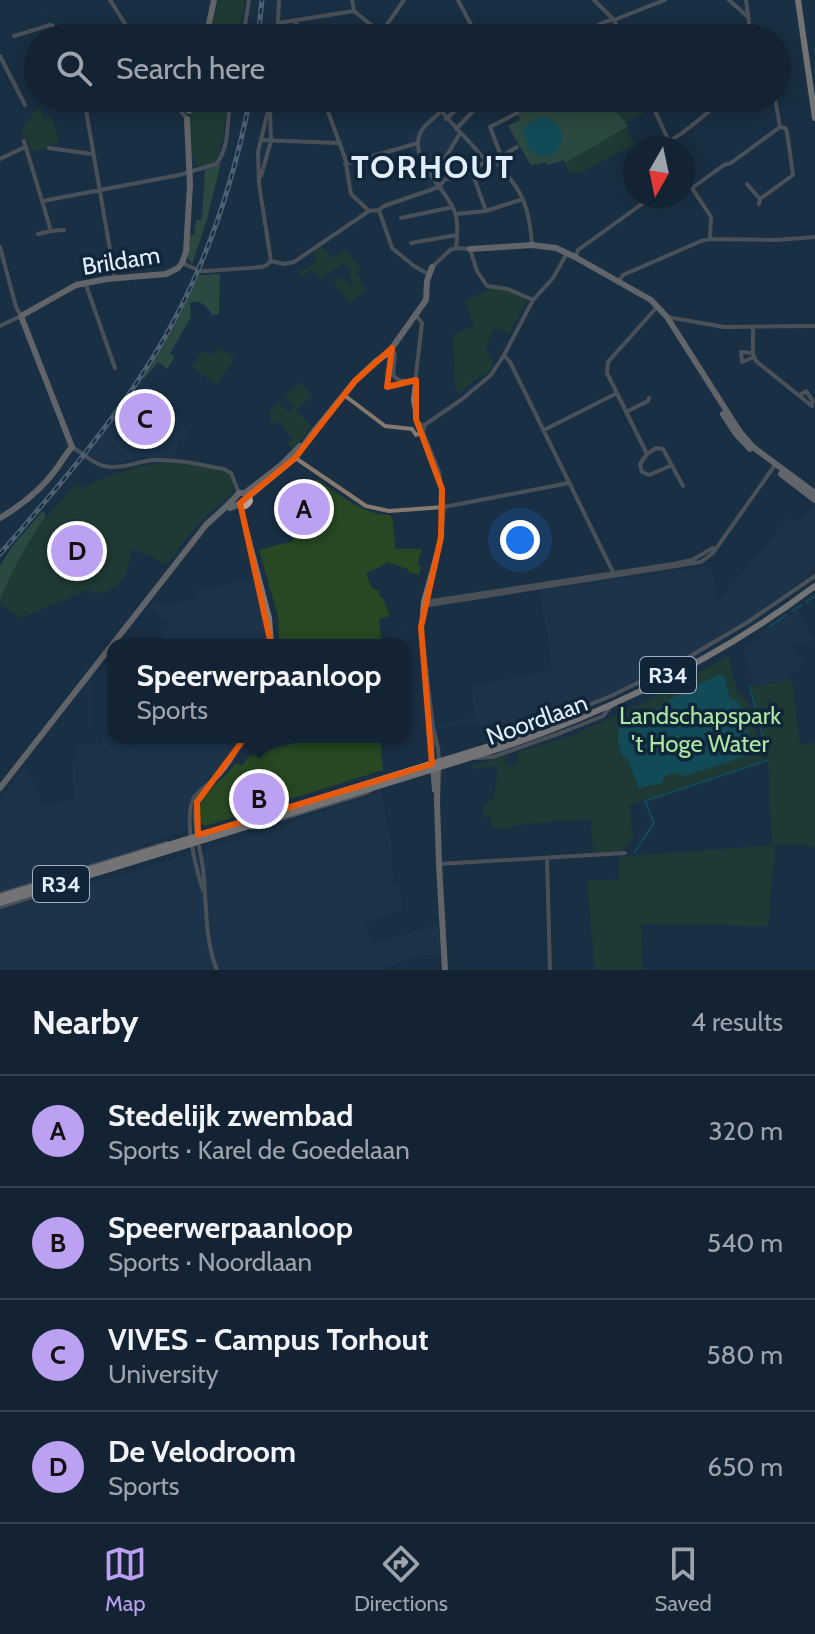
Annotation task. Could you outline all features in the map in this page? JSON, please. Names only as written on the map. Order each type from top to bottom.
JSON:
[{"type":"main road","points":[[798,0],[815,118]]},
{"type":"main road","name":"Noordlaan","points":[[0,900],[470,758],[562,726],[612,706],[717,652],[766,621],[815,581]]},
{"type":"main road","name":"Noordlaan","points":[[0,900],[173,843],[213,838],[375,787],[603,706],[668,675],[746,630],[815,581]]},
{"type":"street","points":[[110,0],[125,24]]},
{"type":"street","points":[[209,24],[214,0]]},
{"type":"street","points":[[245,24],[249,0]]},
{"type":"street","points":[[279,0],[278,23],[354,11]]},
{"type":"street","points":[[352,0],[354,11],[369,24]]},
{"type":"street","points":[[388,24],[404,0]]},
{"type":"street","points":[[458,0],[471,24]]},
{"type":"street","points":[[594,0],[616,24]]},
{"type":"street","points":[[600,24],[665,0]]},
{"type":"street","points":[[729,0],[749,17]]},
{"type":"street","points":[[746,0],[750,24]]},
{"type":"street","points":[[14,36],[24,33]]},
{"type":"street","points":[[0,56],[24,103]]},
{"type":"street","points":[[86,112],[115,279]]},
{"type":"street","points":[[185,112],[188,115]]},
{"type":"street","points":[[189,112],[190,171],[186,252],[182,263],[200,271],[214,271],[262,267],[271,261]]},
{"type":"street","points":[[43,201],[216,164],[220,160],[229,122],[228,112]]},
{"type":"street","points":[[268,112],[258,152],[271,261]]},
{"type":"street","points":[[260,178],[271,141],[269,112]]},
{"type":"street","points":[[328,112],[345,158],[351,194],[369,211]]},
{"type":"street","points":[[456,248],[456,214],[428,172],[418,143],[422,129],[440,112],[488,160],[496,162],[516,185],[527,211],[532,245]]},
{"type":"street","points":[[446,119],[453,112]]},
{"type":"street","points":[[428,172],[444,160],[472,112]]},
{"type":"street","points":[[501,156],[490,127],[517,112]]},
{"type":"street","points":[[656,112],[667,136]]},
{"type":"street","points":[[680,136],[710,112]]},
{"type":"street","points":[[747,184],[760,202],[793,175],[787,132],[782,128],[778,112]]},
{"type":"street","points":[[695,186],[782,128]]},
{"type":"street","points":[[261,140],[338,143]]},
{"type":"street","points":[[345,164],[418,143]]},
{"type":"street","points":[[0,159],[25,146],[51,231]]},
{"type":"street","points":[[496,162],[517,147]]},
{"type":"street","points":[[49,148],[92,154]]},
{"type":"street","points":[[271,261],[284,264],[294,262],[369,211],[439,187],[445,179],[460,178],[488,160]]},
{"type":"street","points":[[472,172],[486,211]]},
{"type":"street","points":[[695,193],[711,217],[710,239]]},
{"type":"street","points":[[456,214],[486,211],[523,199]]},
{"type":"street","points":[[401,218],[453,207]]},
{"type":"street","points":[[412,429],[413,425],[420,424],[491,375],[533,300],[571,255],[636,208]]},
{"type":"street","points":[[379,210],[392,248],[414,266],[430,270]]},
{"type":"street","points":[[38,234],[64,230]]},
{"type":"street","points":[[411,243],[457,235]]},
{"type":"street","points":[[619,281],[623,275],[710,239],[815,237]]},
{"type":"street","points":[[118,639],[210,522],[238,504],[244,494],[293,457],[355,381],[392,348],[426,300],[430,270],[456,248],[532,245],[556,248],[651,300],[667,317],[740,432],[815,500]]},
{"type":"street","points":[[0,247],[2,265],[16,307],[72,447],[92,462],[106,467],[168,460],[224,469],[249,503],[245,506],[238,504]]},
{"type":"street","points":[[470,249],[485,284],[508,289],[533,300]]},
{"type":"street","name":"Brildam","points":[[21,316],[57,294],[85,282],[166,274],[182,263]]},
{"type":"street","points":[[85,282],[115,368]]},
{"type":"street","points":[[647,454],[607,373],[608,362],[658,306]]},
{"type":"street","points":[[416,315],[422,323],[413,400],[439,472],[444,507],[441,537],[423,604],[421,627],[433,731],[431,746],[436,766],[445,970]]},
{"type":"street","points":[[0,326],[21,316]]},
{"type":"street","points":[[667,317],[724,327],[815,326]]},
{"type":"street","points":[[753,327],[753,355],[761,366],[811,406]]},
{"type":"street","points":[[392,348],[395,355],[393,375],[396,379],[416,380]]},
{"type":"street","points":[[504,355],[614,575]]},
{"type":"street","points":[[544,430],[617,393]]},
{"type":"street","points":[[344,395],[385,426],[412,429],[416,435],[423,432]]},
{"type":"street","points":[[626,412],[649,398]]},
{"type":"street","points":[[0,518],[34,494],[72,447]]},
{"type":"street","points":[[672,465],[645,475],[640,468],[647,454],[656,448],[663,449],[672,465],[683,486]]},
{"type":"street","points":[[293,457],[350,496],[376,509],[399,511],[444,507],[569,483]]},
{"type":"street","points":[[774,466],[815,493]]},
{"type":"street","points":[[423,604],[700,559],[718,544],[774,466]]},
{"type":"street","points":[[238,504],[270,618],[272,639]]},
{"type":"street","points":[[0,788],[107,652]]},
{"type":"street","name":"Noordlaan","points":[[470,758],[490,758],[563,732],[604,715],[612,706]]},
{"type":"street","points":[[604,715],[606,722]]},
{"type":"street","points":[[217,970],[211,945],[204,878],[195,839],[195,810],[203,789],[225,768],[240,743]]},
{"type":"street","points":[[439,864],[625,853]]},
{"type":"street","points":[[547,858],[550,970]]},
{"type":"highlighted area","points":[[392,348],[387,387],[416,380],[416,419],[442,489],[441,537],[421,627],[432,764],[198,835],[197,802],[241,743],[272,649],[240,503],[295,458],[355,381]]},
{"type":"shaded area","points":[[438,112],[442,112],[461,134],[442,167],[440,178],[445,179],[444,190],[427,192],[408,138]]},
{"type":"shaded area","points":[[519,112],[616,112],[628,126],[565,163],[564,160],[531,165],[508,126],[520,120]],"holes":[[[540,117],[554,121],[562,138],[548,157],[543,157],[530,148],[524,136],[527,125]]]},
{"type":"shaded area","points":[[540,117],[558,125],[561,142],[555,154],[537,155],[527,144],[523,131]]},
{"type":"shaded area","points":[[221,163],[192,264],[188,259],[190,235],[194,235],[196,220],[202,220],[205,170]]},
{"type":"shaded area","points":[[220,274],[219,314],[212,315],[200,302],[190,303],[191,317],[170,353],[175,357],[167,369],[158,362],[144,379],[199,275]]},
{"type":"shaded area","points":[[143,378],[189,433],[178,442],[175,457],[142,457],[114,463],[102,462],[88,455]]},
{"type":"shaded area","points":[[815,506],[815,570],[744,623],[650,676],[552,718],[493,738],[474,721],[439,728],[439,724],[473,718],[471,687],[553,670],[540,591],[707,566],[719,600],[790,517],[796,522],[800,521]]},
{"type":"shaded area","points":[[43,511],[46,516],[20,557],[0,600],[0,566],[11,548]]},
{"type":"shaded area","points":[[254,579],[266,623],[267,639],[160,639],[171,625],[150,607],[155,601],[163,607],[197,599],[196,591]]},
{"type":"shaded area","points":[[797,610],[814,641],[789,645],[796,656],[804,658],[800,670],[789,675],[790,680],[754,686],[744,648]]},
{"type":"shaded area","points":[[107,662],[107,743],[235,743],[219,770],[188,804],[185,831],[144,844],[145,848],[0,892],[0,800],[26,766],[43,805],[74,800],[72,758],[77,758],[76,745],[102,743],[101,669]]},
{"type":"shaded area","name":"Landschapspark 't Hoge Water","points":[[720,674],[724,676],[730,698],[740,704],[743,714],[740,720],[742,727],[748,731],[752,754],[685,776],[673,773],[664,777],[662,783],[639,788],[628,760],[621,753],[617,726],[651,713],[672,698]]},
{"type":"shaded area","points":[[381,792],[391,841],[393,885],[400,887],[401,910],[362,924],[375,944],[438,924],[440,955],[421,955],[384,970],[0,970],[0,909],[230,842]]},
{"type":"green space","points":[[218,0],[245,0],[241,24],[212,24]]},
{"type":"green space","points":[[33,112],[41,112],[44,119],[51,117],[57,144],[48,143],[47,148],[29,151],[23,130]]},
{"type":"green space","points":[[191,112],[226,112],[219,155],[209,164],[198,166],[194,160],[189,130]]},
{"type":"green space","points":[[519,112],[646,112],[625,123],[630,136],[623,136],[623,150],[580,173],[569,172],[564,160],[531,165],[508,126],[520,120]]},
{"type":"green space","points":[[319,247],[333,258],[346,250],[361,268],[356,272],[366,290],[350,303],[333,281],[338,277],[340,280],[344,278],[350,286],[354,283],[348,275],[352,272],[344,262],[320,280],[312,269],[302,277],[299,270],[303,271],[317,261],[312,254]]},
{"type":"green space","points":[[488,287],[509,291],[527,300],[509,334],[494,328],[492,331],[486,349],[493,365],[486,376],[483,373],[458,394],[455,388],[453,334],[476,328],[465,302],[488,290]]},
{"type":"green space","points":[[217,348],[234,358],[217,385],[192,367],[202,351],[212,356]]},
{"type":"green space","points":[[300,382],[312,395],[296,410],[312,426],[292,448],[287,443],[293,439],[278,420],[271,425],[268,422],[272,418],[268,413],[278,402],[288,412],[294,407],[285,396]]},
{"type":"green space","points":[[163,463],[226,471],[231,477],[233,491],[198,525],[167,564],[132,549],[123,579],[102,594],[99,591],[95,594],[90,589],[21,618],[0,604],[19,556],[75,485],[84,488],[123,472]]},
{"type":"green space","points":[[316,479],[360,507],[390,515],[395,549],[422,549],[417,564],[421,566],[419,575],[386,562],[366,573],[372,588],[380,591],[379,596],[383,598],[390,616],[379,619],[381,639],[279,639],[278,616],[259,550],[293,541],[288,521],[323,509]]},
{"type":"green space","points":[[728,656],[737,690],[749,703],[764,760],[629,805],[633,838],[622,851],[593,853],[591,819],[531,823],[492,830],[490,816],[483,817],[483,805],[494,799],[498,765],[473,769],[472,766],[506,756],[505,765],[516,766],[518,752],[572,736],[649,700]]},
{"type":"green space","points":[[792,680],[800,745],[815,742],[815,847],[775,845],[768,926],[641,924],[643,970],[595,970],[587,881],[619,879],[619,857],[772,845],[768,758],[751,687]]},
{"type":"green space","points":[[295,743],[381,743],[383,770],[205,826],[199,818],[202,801],[236,763],[242,766],[249,756]]},
{"type":"waterway","points":[[806,602],[815,596]]},
{"type":"waterway","points":[[792,611],[802,605]]},
{"type":"waterway","points":[[769,627],[786,615]]},
{"type":"waterway","points":[[750,687],[767,754]]},
{"type":"waterway","points":[[634,853],[654,823],[645,801],[768,760]]},
{"type":"railway","points":[[259,24],[262,0]]},
{"type":"railway","points":[[0,554],[109,422],[165,337],[194,280],[217,221],[247,112]]},
{"type":"place","name":"VIVES - Campus Torhout","points":[[145,419]]},
{"type":"place","name":"Stedelijk zwembad","points":[[304,509]]},
{"type":"place","name":"De Velodroom","points":[[77,551]]},
{"type":"place","name":"Speerwerpaanloop","points":[[259,799]]},
{"type":"district","name":"TORHOUT","points":[[433,167]]}]
